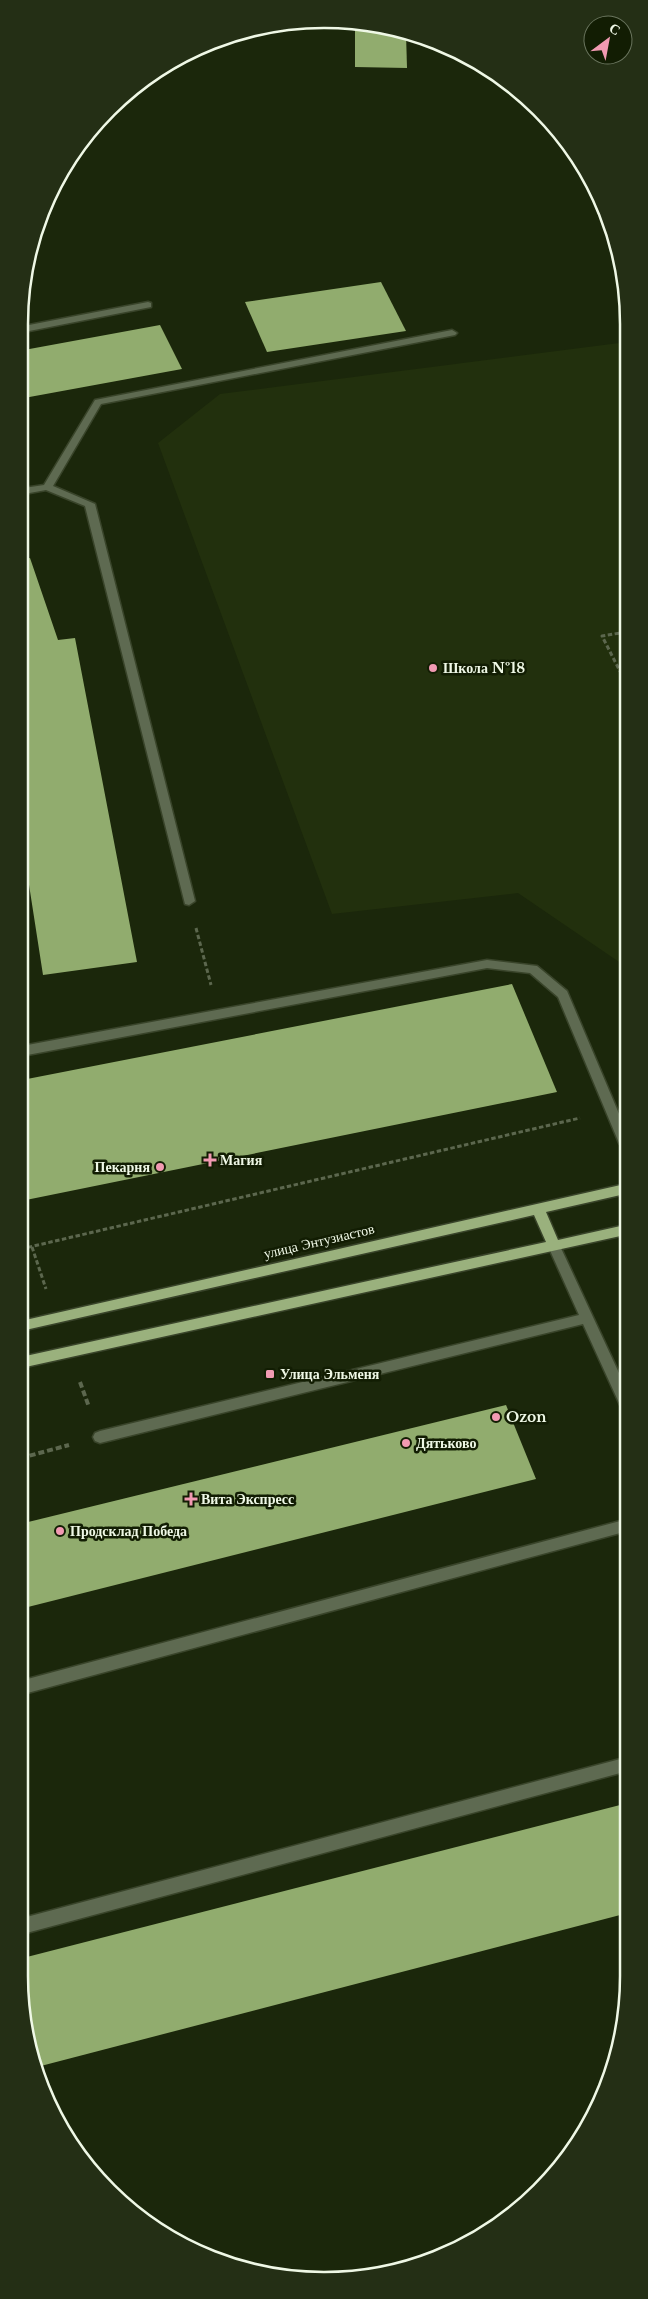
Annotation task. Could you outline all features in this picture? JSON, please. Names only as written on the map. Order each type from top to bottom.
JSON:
[{"type":"main road","name":"улица Энтузиастов","points":[[28,1324],[620,1190]]},
{"type":"main road","points":[[538,1208],[554,1246]]},
{"type":"main road","points":[[28,1361],[620,1231]]},
{"type":"lane","points":[[28,328],[148,305]]},
{"type":"lane","points":[[47,487],[98,402],[452,333]]},
{"type":"lane","points":[[28,490],[47,487],[90,504],[189,901]]},
{"type":"lane","points":[[28,1049],[487,964],[533,969],[563,994],[620,1130]]},
{"type":"lane","points":[[554,1246],[620,1390]]},
{"type":"lane","points":[[100,1437],[587,1318]]},
{"type":"lane","points":[[28,1686],[620,1527]]},
{"type":"lane","points":[[28,1925],[620,1766]]},
{"type":"path","points":[[620,633],[602,636],[620,671]]},
{"type":"path","points":[[189,901],[218,1013]]},
{"type":"path","points":[[28,1248],[612,1110]]},
{"type":"path","points":[[32,1247],[46,1290]]},
{"type":"path","points":[[28,1456],[100,1437],[76,1372]]},
{"type":"shaded area","name":"Школа №18","points":[[620,343],[620,963],[518,893],[332,914],[158,443],[220,394]]},
{"type":"building","points":[[355,30],[382,33],[406,39],[407,68],[355,67]]},
{"type":"building","points":[[381,282],[406,331],[267,352],[245,302]]},
{"type":"building","points":[[160,325],[182,369],[28,397],[28,349]]},
{"type":"building","points":[[28,558],[30,558],[58,640],[75,638],[137,962],[43,975],[28,878]]},
{"type":"building","points":[[512,984],[557,1092],[28,1200],[28,1079]]},
{"type":"building","points":[[506,1405],[536,1479],[28,1607],[28,1522]]},
{"type":"building","points":[[620,1805],[620,1915],[42,2066],[30,2014],[28,1957]]},
{"type":"place","name":"Школа №18","points":[[433,668]]},
{"type":"place","name":"Магия","points":[[210,1160]]},
{"type":"place","name":"Пекарня","points":[[160,1167]]},
{"type":"place","name":"Улица Эльменя","points":[[270,1374]]},
{"type":"place","name":"Ozon","points":[[496,1417]]},
{"type":"place","name":"Дятьково","points":[[406,1443]]},
{"type":"place","name":"Вита Экспресс","points":[[191,1499]]},
{"type":"place","name":"Продсклад Победа","points":[[60,1531]]}]
